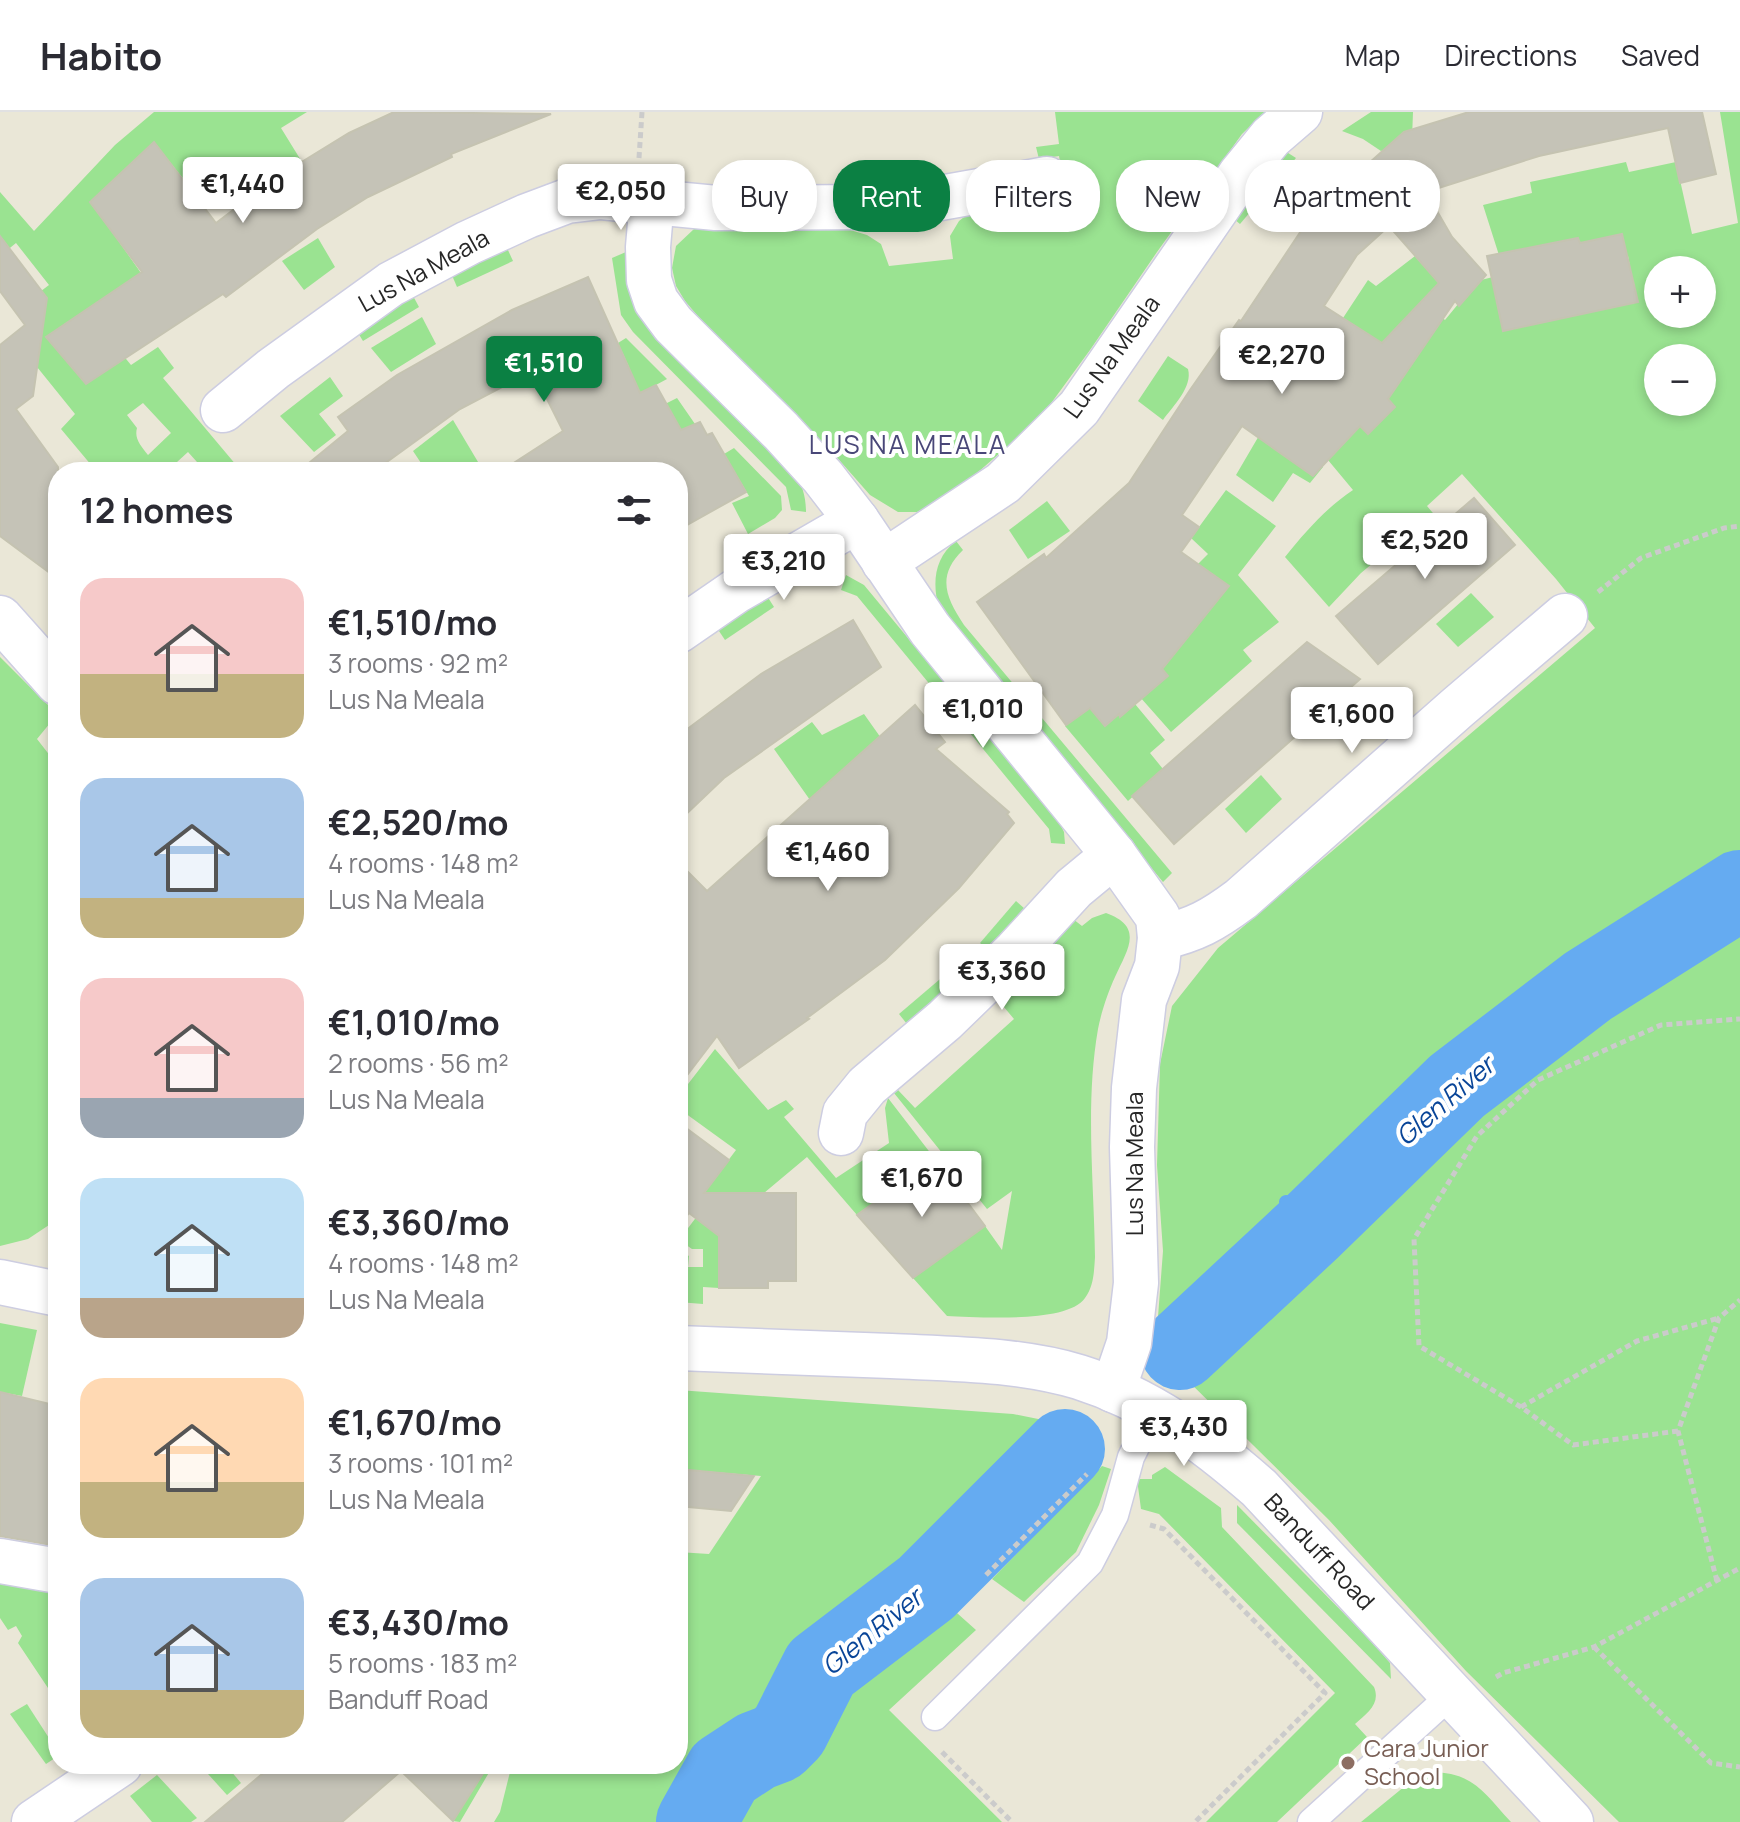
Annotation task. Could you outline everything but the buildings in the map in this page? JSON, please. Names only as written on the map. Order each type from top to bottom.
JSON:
[{"type":"street","name":"Lus Na Meala","points":[[884,562],[1003,483],[1079,408],[1240,175],[1271,137],[1300,112]]},
{"type":"street","name":"Lus Na Meala","points":[[223,410],[273,369],[391,284],[468,243],[567,201],[601,197],[716,208],[865,207],[966,193]]},
{"type":"street","points":[[652,200],[649,280],[656,301],[673,324],[781,431],[857,521],[949,652],[1114,855],[1158,917],[1160,938],[1208,923],[1241,899],[1468,698],[1578,607]]},
{"type":"street","points":[[688,624],[736,591],[857,521]]},
{"type":"street","points":[[0,618],[48,672]]},
{"type":"street","points":[[841,1133],[845,1113],[867,1086],[945,1020],[1016,951],[1074,888],[1114,855]]},
{"type":"street","name":"Lus Na Meala","points":[[1113,1390],[1129,1343],[1136,1283],[1132,1147],[1134,1088],[1144,1000],[1157,966],[1160,938]]},
{"type":"street","points":[[0,1282],[48,1292]]},
{"type":"street","name":"Banduff Road","points":[[688,1348],[946,1359],[1033,1367],[1078,1376],[1161,1413],[1210,1445],[1259,1488],[1571,1822]]},
{"type":"street","points":[[0,1561],[48,1569]]},
{"type":"street","points":[[34,1822],[105,1774]]},
{"type":"lane","points":[[935,1717],[1090,1563],[1115,1515],[1131,1457],[1139,1441],[1161,1413]]},
{"type":"lane","points":[[1311,1822],[1456,1699]]},
{"type":"path","points":[[1578,607],[1641,558],[1724,528],[1740,526]]},
{"type":"path","points":[[1678,1431],[1573,1445],[1521,1407],[1419,1346],[1414,1239],[1477,1136],[1538,1080],[1661,1025],[1740,1019]]},
{"type":"path","points":[[1521,1407],[1637,1341],[1719,1318],[1740,1300]]},
{"type":"path","points":[[1717,1581],[1678,1431],[1719,1318]]},
{"type":"path","points":[[986,1575],[1097,1463]]},
{"type":"path","points":[[1115,1515],[1164,1529],[1325,1693],[1195,1822]]},
{"type":"path","points":[[1456,1699],[1503,1673],[1594,1647],[1740,1568]]},
{"type":"path","points":[[1594,1647],[1711,1763],[1740,1767]]},
{"type":"path","points":[[935,1717],[938,1749],[1012,1822]]},
{"type":"green space","points":[[154,112],[307,112],[281,128],[302,162],[259,188],[240,163],[195,193],[154,143],[91,202],[141,273],[86,310],[131,365],[158,347],[174,368],[163,378],[234,462],[197,462],[188,452],[177,462],[89,462],[61,429],[75,414],[33,362],[28,329],[16,310],[49,285],[16,243],[0,256],[0,192],[34,231],[115,145]],"holes":[[[143,403],[171,433],[148,455],[137,439],[137,428],[127,415]]]},
{"type":"green space","points":[[1055,112],[1265,112],[1242,134],[1223,160],[1116,160],[1116,232],[1171,232],[1041,417],[969,480],[936,504],[917,512],[898,512],[870,495],[833,453],[714,335],[676,286],[672,268],[676,246],[694,229],[712,227],[712,232],[833,229],[833,232],[857,232],[881,244],[889,266],[953,259],[950,236],[966,216],[966,232],[1100,232],[1100,160],[1060,160],[1059,156],[1039,159],[1036,147],[1059,144]]},
{"type":"green space","points":[[1371,112],[1413,112],[1412,139],[1381,151],[1363,139],[1342,131]]},
{"type":"green space","points":[[1720,112],[1740,112],[1740,1822],[1619,1822],[1466,1671],[1329,1520],[1178,1371],[1161,1349],[1157,1330],[1163,1251],[1157,1165],[1160,1064],[1172,1006],[1218,948],[1595,628],[1556,579],[1462,474],[1427,506],[1443,525],[1407,555],[1397,543],[1361,573],[1329,607],[1285,557],[1316,521],[1353,490],[1328,460],[1412,363],[1343,318],[1368,280],[1376,286],[1415,256],[1420,262],[1463,264],[1423,301],[1445,320],[1477,281],[1505,274],[1483,205],[1532,193],[1530,182],[1626,162],[1629,172],[1676,162],[1692,234],[1738,223]],"holes":[[[1628,256],[1637,302],[1503,331]]]},
{"type":"green space","points":[[1285,151],[1296,158],[1294,160],[1277,160]]},
{"type":"green space","points":[[1245,197],[1245,218],[1240,224],[1229,215]]},
{"type":"green space","points":[[318,238],[335,267],[304,290],[282,261]]},
{"type":"green space","points":[[507,248],[513,261],[457,287],[451,273]]},
{"type":"green space","points":[[626,252],[633,298],[644,323],[794,472],[803,490],[806,512],[791,510],[786,487],[633,332],[621,315],[612,258]]},
{"type":"green space","points":[[412,294],[419,307],[363,341],[355,328]]},
{"type":"green space","points":[[422,317],[436,344],[391,372],[371,348]]},
{"type":"green space","points":[[626,338],[667,379],[641,393],[651,411],[677,398],[695,424],[666,438],[623,370],[629,367],[618,343]]},
{"type":"green space","points":[[1168,356],[1188,369],[1189,376],[1181,396],[1163,420],[1138,401]]},
{"type":"green space","points":[[1305,357],[1293,444],[1323,467],[1310,483],[1293,473],[1273,502],[1236,475]]},
{"type":"green space","points":[[330,377],[343,396],[319,414],[336,435],[314,452],[280,416]]},
{"type":"green space","points":[[453,420],[478,462],[420,462],[413,451]]},
{"type":"green space","points":[[734,448],[781,496],[782,510],[775,518],[748,534],[732,503],[749,496],[724,454]]},
{"type":"green space","points":[[1226,490],[1276,526],[1238,575],[1279,622],[1243,650],[1252,661],[1171,732],[1140,697],[1167,675],[1156,662],[1104,699],[1119,716],[1135,704],[1165,740],[1150,753],[1163,769],[1128,801],[1065,726],[1195,629],[1213,605],[1181,581],[1208,554],[1191,538]]},
{"type":"green space","points":[[1047,501],[1070,531],[1028,559],[1009,530]]},
{"type":"green space","points":[[956,541],[963,550],[949,569],[947,587],[964,625],[1172,873],[1163,882],[939,609],[936,581],[939,563]]},
{"type":"green space","points":[[846,575],[864,585],[1057,818],[1064,832],[1065,844],[1051,843],[1049,829],[857,596],[841,590]]},
{"type":"green space","points":[[1471,593],[1494,617],[1458,647],[1436,624]]},
{"type":"green space","points":[[767,596],[774,607],[725,640],[717,628]]},
{"type":"green space","points":[[0,657],[48,705],[48,726],[37,739],[48,753],[48,1226],[28,1239],[0,1246]]},
{"type":"green space","points":[[864,714],[893,755],[822,817],[774,749],[812,722],[822,735]]},
{"type":"green space","points":[[1261,775],[1282,799],[1246,833],[1225,809]]},
{"type":"green space","points":[[1016,901],[1025,909],[989,951],[980,943]]},
{"type":"green space","points":[[1106,913],[1126,925],[1130,940],[1103,1009],[1094,1057],[1091,1143],[1095,1257],[1090,1288],[1085,1298],[1075,1306],[1060,1312],[999,1318],[947,1316],[913,1278],[985,1226],[1002,1250],[1012,1191],[987,1209],[894,1093],[898,1090],[915,1108],[1014,1019],[998,1000],[1073,919],[1082,926]]},
{"type":"green space","points":[[946,974],[954,985],[907,1024],[899,1014]]},
{"type":"green space","points":[[715,1049],[768,1110],[786,1100],[794,1109],[784,1117],[836,1178],[889,1143],[885,1108],[888,1098],[935,1159],[857,1215],[807,1157],[764,1193],[764,1223],[719,1288],[703,1287],[703,1304],[688,1303],[688,1267],[703,1267],[703,1249],[688,1246],[688,1228],[707,1203],[700,1198],[736,1150],[688,1115],[688,1084]]},
{"type":"green space","points":[[0,1323],[37,1330],[22,1396],[0,1392]]},
{"type":"green space","points":[[688,1391],[1013,1414],[1058,1423],[1077,1454],[1082,1473],[948,1605],[976,1630],[889,1710],[1002,1822],[494,1822],[500,1812],[510,1774],[688,1774],[688,1553],[709,1554],[761,1476],[688,1470]]},
{"type":"green space","points":[[1102,1466],[1111,1469],[1099,1505],[1076,1552],[1024,1602],[992,1579]]},
{"type":"green space","points":[[1165,1467],[1221,1508],[1222,1527],[1374,1687],[1376,1693],[1368,1712],[1355,1724],[1367,1737],[1277,1822],[1206,1822],[1335,1693],[1159,1514],[1141,1509],[1137,1479],[1152,1479],[1152,1475]]},
{"type":"green space","points":[[1237,1505],[1372,1642],[1390,1663],[1391,1679],[1237,1523]]},
{"type":"green space","points":[[0,1579],[48,1587],[48,1688],[18,1643],[22,1636],[16,1626],[8,1630],[0,1618]]},
{"type":"green space","points":[[27,1704],[48,1737],[48,1763],[46,1764],[10,1714]]},
{"type":"green space","points":[[1429,1772],[1467,1780],[1485,1793],[1511,1822],[1361,1822],[1410,1782]]},
{"type":"green space","points":[[208,1774],[233,1774],[241,1783],[227,1795]]},
{"type":"green space","points":[[477,1774],[488,1774],[460,1822],[453,1821],[475,1786]]},
{"type":"green space","points":[[157,1775],[197,1818],[191,1822],[152,1822],[130,1796]]},
{"type":"waterway","name":"Glen River","points":[[1180,1350],[1457,1086],[1588,986],[1740,890]]},
{"type":"waterway","points":[[1286,1202],[1310,1229]]},
{"type":"waterway","name":"Glen River","points":[[696,1822],[724,1772],[756,1751],[777,1743],[789,1731],[821,1668],[926,1588],[1065,1449]]},
{"type":"place","name":"Cara Junior School","points":[[1348,1763]]},
{"type":"district","name":"LUS NA MEALA","points":[[908,445]]}]
